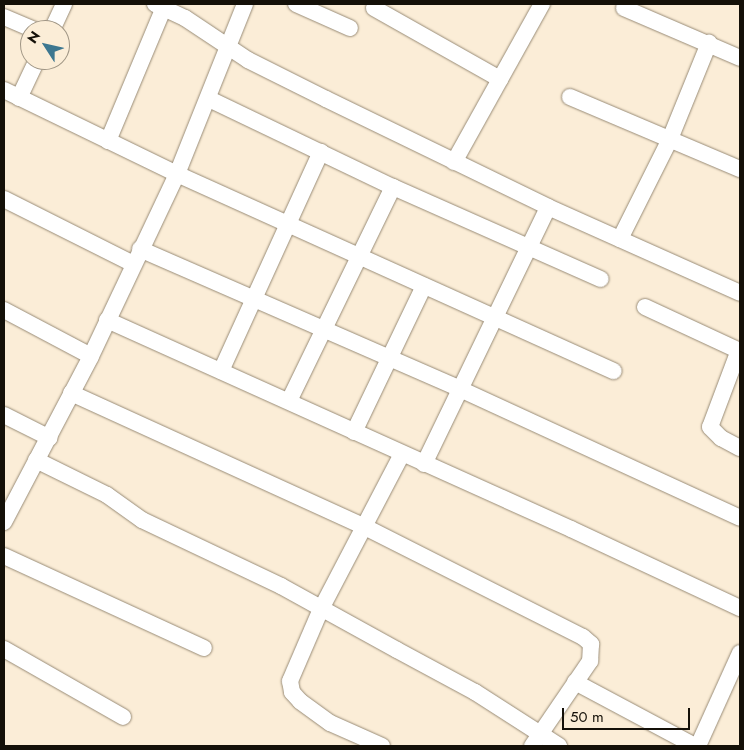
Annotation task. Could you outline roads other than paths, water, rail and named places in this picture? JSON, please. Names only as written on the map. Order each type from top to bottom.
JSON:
[{"type":"street","points":[[57,20],[64,4]]},
{"type":"street","points":[[5,514],[50,438],[177,174],[209,99],[245,4]]},
{"type":"street","points":[[296,4],[350,28]]},
{"type":"street","points":[[454,162],[542,4]]},
{"type":"street","points":[[108,141],[159,5],[229,48],[454,162],[548,208],[740,292]]},
{"type":"street","points":[[374,8],[500,79]]},
{"type":"street","points":[[624,8],[740,58]]},
{"type":"street","points":[[4,17],[20,24]]},
{"type":"street","points":[[620,239],[670,139],[709,44]]},
{"type":"street","points":[[19,98],[32,70]]},
{"type":"street","points":[[4,90],[177,174],[614,371]]},
{"type":"street","points":[[570,97],[740,169]]},
{"type":"street","points":[[209,99],[393,187],[601,279]]},
{"type":"street","points":[[221,371],[321,152]]},
{"type":"street","points":[[289,401],[358,255],[393,187]]},
{"type":"street","points":[[4,199],[133,264]]},
{"type":"street","points":[[424,464],[548,208]]},
{"type":"street","points":[[140,249],[460,389],[740,518]]},
{"type":"street","points":[[354,432],[424,286]]},
{"type":"street","points":[[645,307],[739,350],[710,427],[721,438],[740,448]]},
{"type":"street","points":[[4,310],[91,356]]},
{"type":"street","points":[[107,320],[572,529],[740,608]]},
{"type":"street","points":[[71,393],[363,526],[583,637],[592,652],[575,682],[536,740]]},
{"type":"street","points":[[4,415],[50,438]]},
{"type":"street","points":[[382,746],[330,722],[292,692],[290,681],[321,609],[402,454]]},
{"type":"street","points":[[36,460],[107,495],[142,520],[281,586],[475,692],[536,740],[559,746]]},
{"type":"street","points":[[4,556],[204,648]]},
{"type":"street","points":[[4,649],[123,717]]},
{"type":"street","points":[[575,682],[697,746],[740,653]]}]
